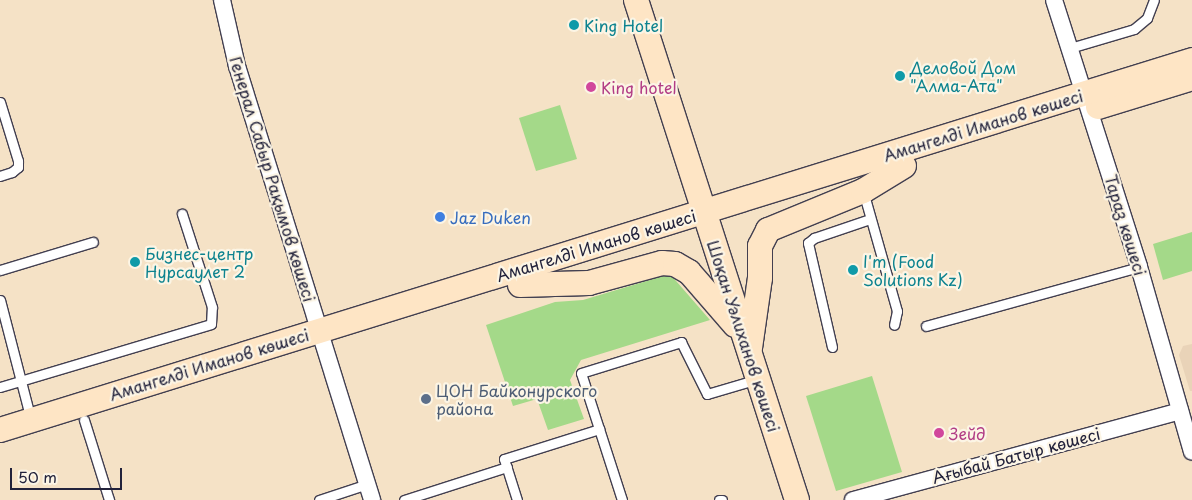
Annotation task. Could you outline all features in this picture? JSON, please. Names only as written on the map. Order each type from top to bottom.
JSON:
[{"type":"main road","name":"Шоқан Уәлиханов көшесі","points":[[636,0],[797,500]]},
{"type":"main road","name":"Амангелді Иманов көшесі","points":[[0,446],[84,420],[322,337],[520,285],[706,220],[904,166],[1087,102],[1192,60]]},
{"type":"main road","name":"Амангелді Иманов көшесі","points":[[0,430],[322,337],[1087,102],[1192,78]]},
{"type":"main road","points":[[746,345],[760,278],[760,246],[768,230],[863,191],[904,166]]},
{"type":"main road","points":[[520,285],[589,283],[662,262],[675,264],[689,272],[746,345]]},
{"type":"street","name":"Генерал Сабыр Рақымов көшесі","points":[[222,0],[237,66],[372,500]]},
{"type":"street","name":"Тараз көшесі","points":[[1054,0],[1186,409],[1192,452]]},
{"type":"street","name":"Ағыбай Батыр көшесі","points":[[853,500],[1186,409]]},
{"type":"lane","points":[[1070,48],[1134,29],[1147,18],[1154,0]]},
{"type":"lane","points":[[0,102],[18,161],[18,167],[12,172],[0,176]]},
{"type":"lane","points":[[863,191],[897,311],[894,325]]},
{"type":"lane","points":[[0,387],[211,324],[212,308],[182,214]]},
{"type":"lane","points":[[832,346],[808,243],[814,238],[870,220]]},
{"type":"lane","points":[[0,270],[92,242]]},
{"type":"lane","points":[[926,326],[1139,267]]},
{"type":"lane","points":[[0,300],[23,380],[31,420]]},
{"type":"lane","points":[[622,500],[581,373],[682,342],[707,394],[758,379]]},
{"type":"lane","points":[[84,420],[109,500]]},
{"type":"lane","points":[[517,500],[504,458],[599,429]]},
{"type":"lane","points":[[404,500],[507,467]]},
{"type":"lane","points":[[319,500],[367,484]]},
{"type":"shaded area","points":[[1192,344],[1192,391],[1190,391],[1179,355],[1183,346]]},
{"type":"green space","points":[[560,105],[577,159],[536,171],[519,118]]},
{"type":"green space","points":[[1192,232],[1192,271],[1163,280],[1153,244]]},
{"type":"green space","points":[[670,274],[710,320],[581,360],[570,380],[584,419],[548,430],[537,399],[513,406],[486,325],[555,302],[583,300]]},
{"type":"green space","points":[[872,376],[902,472],[836,491],[806,396]]},
{"type":"place","name":"King Hotel","points":[[574,25]]},
{"type":"place","name":"Деловой Дом \"Алма-Ата\"","points":[[900,76]]},
{"type":"place","name":"King hotel","points":[[591,87]]},
{"type":"place","name":"Jaz Duken","points":[[440,217]]},
{"type":"place","name":"Бизнес-центр Нурсаулет 2","points":[[135,262]]},
{"type":"place","name":"I'm (Food Solutions Kz)","points":[[853,270]]},
{"type":"place","name":"ЦОН Байконурского района","points":[[426,399]]},
{"type":"place","name":"Зейд","points":[[939,433]]}]
